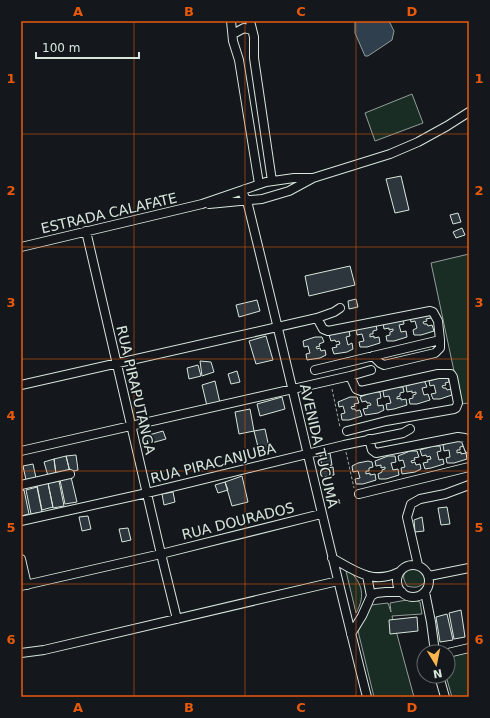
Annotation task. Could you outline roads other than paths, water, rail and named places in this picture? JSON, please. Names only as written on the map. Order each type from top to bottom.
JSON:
[{"type":"street","points":[[231,21],[233,40],[239,60],[259,184]]},
{"type":"street","points":[[250,21],[254,37],[254,58],[276,180],[284,182],[285,188],[281,194]]},
{"type":"street","points":[[233,34],[244,28],[252,30]]},
{"type":"street","name":"ESTRADA CALAFATE","points":[[202,204],[248,201],[281,194],[314,178],[390,154],[447,126],[469,112]]},
{"type":"street","name":"ESTRADA CALAFATE","points":[[21,247],[202,204],[259,184],[276,180],[314,178]]},
{"type":"street","name":"AVENIDA TUCUMÃ","points":[[245,189],[243,194],[248,201],[321,514],[366,697]]},
{"type":"street","name":"RUA PIRAPUTANGA","points":[[86,231],[132,426],[146,493],[177,619]]},
{"type":"street","points":[[21,385],[278,325],[317,318],[334,312],[340,308]]},
{"type":"street","points":[[317,318],[323,329],[328,331],[430,311],[433,312],[438,321],[440,340],[440,348],[435,353],[384,365],[373,356]]},
{"type":"street","points":[[315,370],[440,340]]},
{"type":"street","points":[[21,451],[371,370]]},
{"type":"street","points":[[347,431],[386,421],[454,409],[458,403],[453,377],[448,373],[361,392],[356,389],[350,376]]},
{"type":"street","name":"RUA PIRACANJUBA","points":[[21,521],[146,493],[369,439],[403,433],[410,429]]},
{"type":"street","points":[[369,439],[372,450],[376,453],[458,437],[465,438],[469,449]]},
{"type":"street","points":[[359,494],[469,467]]},
{"type":"street","points":[[21,485],[70,474]]},
{"type":"street","points":[[418,565],[407,517],[411,504],[420,499],[445,494],[469,485]]},
{"type":"street","name":"RUA DOURADOS","points":[[24,585],[161,554],[321,514]]},
{"type":"street","points":[[332,558],[367,576],[382,578],[390,577],[399,572],[405,566],[413,564],[418,565],[425,569],[429,576],[429,585],[425,592],[422,595],[413,597],[405,595],[397,585],[399,572]]},
{"type":"street","points":[[21,559],[24,585]]},
{"type":"street","points":[[429,576],[469,568]]},
{"type":"street","points":[[367,576],[371,596]]},
{"type":"street","points":[[21,653],[44,650],[338,581]]},
{"type":"street","points":[[351,634],[362,616],[371,596],[376,593],[402,592]]},
{"type":"street","points":[[425,592],[434,644]]},
{"type":"street","points":[[456,651],[469,648]]},
{"type":"street","points":[[441,684],[445,697]]},
{"type":"water","points":[[355,21],[389,21],[394,31],[392,40],[368,56],[365,56],[355,33]]}]
